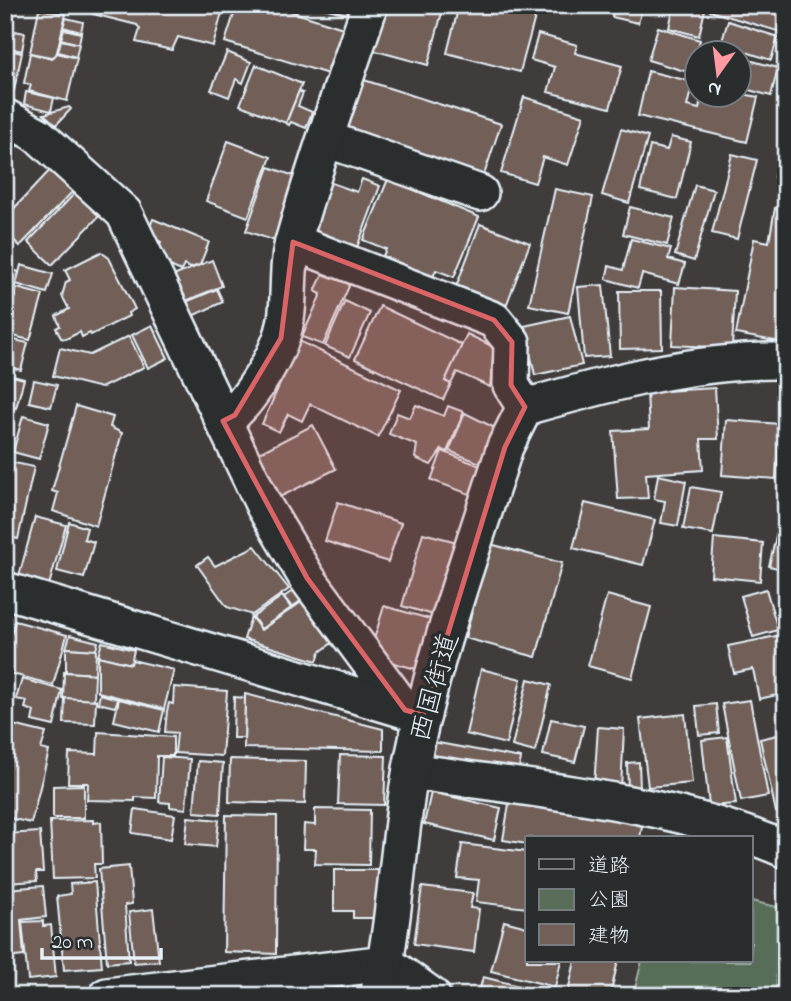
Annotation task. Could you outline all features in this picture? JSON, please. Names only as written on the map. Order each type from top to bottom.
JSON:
[{"type":"street","points":[[223,421],[234,415],[269,364],[281,338],[289,311],[293,242],[370,5]]},
{"type":"street","points":[[5,117],[38,135],[124,213],[264,506],[307,578],[414,712]]},
{"type":"street","points":[[326,139],[480,194]]},
{"type":"street","points":[[293,242],[494,320],[512,342],[511,385],[525,407],[614,382],[737,360],[786,361]]},
{"type":"street","name":"西国街道","points":[[382,979],[411,771],[414,712],[505,447],[525,407]]},
{"type":"street","points":[[5,590],[414,712]]},
{"type":"street","points":[[411,771],[574,795],[669,814],[751,836]]},
{"type":"street","points":[[752,836],[786,850]]},
{"type":"street","points":[[120,995],[382,979],[432,996]]},
{"type":"highlighted area","points":[[293,242],[494,320],[512,342],[511,385],[525,407],[505,447],[423,715],[405,710],[307,578],[223,421],[235,415],[281,338]]},
{"type":"green space","points":[[752,901],[786,909],[785,996],[633,996],[642,962],[752,962]]},
{"type":"building","points":[[95,5],[224,5],[213,46],[178,37],[172,50],[136,42],[140,29],[137,25],[93,14]]},
{"type":"building","points":[[237,5],[271,5],[343,28],[328,74],[225,42]]},
{"type":"building","points":[[312,5],[350,5],[347,14]]},
{"type":"building","points":[[377,5],[444,5],[428,65],[365,48]]},
{"type":"building","points":[[459,5],[478,5],[508,13],[510,5],[538,6],[520,72],[447,53]]},
{"type":"building","points":[[614,5],[642,10],[638,23],[612,17]]},
{"type":"building","points":[[674,5],[706,5],[699,36],[669,28]]},
{"type":"building","points":[[712,5],[758,5],[786,13],[784,33],[710,11]]},
{"type":"building","points":[[39,9],[66,14],[56,56],[30,53]]},
{"type":"building","points":[[66,18],[83,22],[81,32],[63,27]]},
{"type":"building","points":[[728,21],[778,37],[771,60],[752,54],[752,38],[723,38]]},
{"type":"building","points":[[658,27],[694,38],[682,38],[682,70],[648,60]]},
{"type":"building","points":[[5,29],[25,33],[22,51],[5,47]]},
{"type":"building","points":[[64,29],[81,33],[79,44],[61,39]]},
{"type":"building","points":[[538,34],[577,45],[575,53],[622,66],[610,108],[548,92],[555,67],[531,60]]},
{"type":"building","points":[[61,40],[79,44],[76,57],[58,52]]},
{"type":"building","points":[[5,49],[22,53],[14,90],[5,88]]},
{"type":"building","points":[[227,52],[251,62],[243,83],[236,79],[229,97],[211,90]]},
{"type":"building","points":[[30,53],[52,59],[57,53],[77,58],[67,101],[29,91],[31,85],[24,83]]},
{"type":"building","points":[[752,61],[778,68],[771,96],[752,91]]},
{"type":"building","points":[[256,65],[302,84],[286,123],[240,105]]},
{"type":"building","points":[[648,71],[682,79],[682,108],[752,108],[752,96],[758,97],[747,142],[638,116]]},
{"type":"building","points":[[364,80],[501,124],[482,181],[345,137]]},
{"type":"building","points":[[299,91],[303,93],[298,106],[312,112],[306,128],[291,122],[289,125],[286,123]]},
{"type":"building","points":[[26,92],[54,98],[51,111],[24,104]]},
{"type":"building","points":[[524,97],[584,116],[568,165],[543,157],[535,183],[501,173]]},
{"type":"building","points":[[69,107],[71,109],[56,125],[44,114]]},
{"type":"building","points":[[621,129],[648,137],[629,203],[602,195]]},
{"type":"building","points":[[786,133],[786,180],[774,177]]},
{"type":"building","points":[[5,136],[18,140],[6,186],[5,186]]},
{"type":"building","points":[[671,137],[691,142],[677,199],[640,190],[650,146],[667,150]]},
{"type":"building","points":[[228,141],[271,157],[248,217],[206,201]]},
{"type":"building","points":[[732,154],[757,160],[737,239],[712,233]]},
{"type":"building","points":[[53,167],[76,188],[20,246],[5,232],[5,218]]},
{"type":"building","points":[[269,167],[300,178],[278,242],[246,231]]},
{"type":"building","points":[[362,179],[380,186],[356,250],[321,241],[310,223],[326,181],[357,192]]},
{"type":"building","points":[[388,179],[479,217],[454,277],[436,270],[433,277],[383,256],[386,249],[363,240]]},
{"type":"building","points":[[695,185],[714,190],[694,261],[675,255]]},
{"type":"building","points":[[555,189],[593,197],[568,313],[529,305]]},
{"type":"building","points":[[78,190],[102,213],[52,265],[28,242]]},
{"type":"building","points":[[630,207],[674,218],[667,245],[623,234]]},
{"type":"building","points":[[775,208],[786,210],[786,317],[781,342],[736,334],[754,239],[769,242]]},
{"type":"building","points":[[153,219],[209,242],[200,265],[190,268],[184,265],[181,271],[159,261],[156,254],[161,242],[147,234]]},
{"type":"building","points":[[480,224],[530,243],[506,306],[456,287]]},
{"type":"building","points":[[631,239],[671,249],[668,259],[685,264],[679,284],[642,274],[638,288],[606,279],[609,266],[623,270]]},
{"type":"building","points":[[101,252],[109,258],[135,309],[128,313],[129,316],[91,335],[90,333],[82,337],[80,332],[66,339],[61,338],[56,328],[60,326],[56,316],[69,309],[62,296],[66,282],[70,280],[65,270]]},
{"type":"building","points":[[212,260],[222,286],[181,303],[171,277]]},
{"type":"building","points":[[21,265],[53,274],[47,293],[16,284]]},
{"type":"building","points":[[5,268],[19,272],[13,294],[5,292]]},
{"type":"building","points":[[324,272],[350,284],[323,345],[302,337],[321,294],[315,291]]},
{"type":"building","points":[[603,285],[610,356],[584,358],[578,287]]},
{"type":"building","points":[[675,287],[735,291],[732,348],[672,345]]},
{"type":"building","points":[[17,288],[43,295],[30,340],[5,334],[5,294],[15,297]]},
{"type":"building","points":[[217,289],[223,302],[188,318],[181,304]]},
{"type":"building","points":[[619,291],[661,291],[662,348],[620,349]]},
{"type":"building","points":[[345,301],[370,313],[350,357],[325,346]]},
{"type":"building","points":[[380,306],[462,345],[445,381],[451,384],[443,400],[355,359]]},
{"type":"building","points":[[570,316],[582,365],[535,375],[524,326]]},
{"type":"building","points":[[152,325],[168,358],[148,368],[132,335]]},
{"type":"building","points":[[467,334],[494,347],[490,387],[457,372],[451,384],[445,381]]},
{"type":"building","points":[[129,336],[144,367],[101,388],[53,376],[60,348],[90,355]]},
{"type":"building","points":[[5,338],[28,343],[21,370],[5,366]]},
{"type":"building","points":[[299,341],[401,390],[378,437],[310,404],[302,421],[288,414],[279,432],[262,424]]},
{"type":"building","points":[[5,374],[24,379],[16,408],[5,405]]},
{"type":"building","points":[[34,380],[57,385],[51,407],[29,402]]},
{"type":"building","points":[[715,388],[718,439],[701,439],[703,470],[646,474],[648,498],[618,499],[613,431],[649,429],[647,392]]},
{"type":"building","points":[[416,405],[444,416],[448,406],[464,412],[447,452],[442,449],[431,465],[415,458],[417,445],[389,434],[397,413],[410,418]]},
{"type":"building","points":[[76,406],[113,417],[110,427],[122,433],[96,526],[53,511],[58,493],[52,491]]},
{"type":"building","points":[[465,413],[497,429],[483,464],[449,451]]},
{"type":"building","points":[[23,416],[49,423],[39,459],[13,452]]},
{"type":"building","points":[[726,420],[780,424],[776,479],[722,475]]},
{"type":"building","points":[[313,425],[336,469],[280,497],[257,454]]},
{"type":"building","points":[[442,451],[483,467],[472,495],[431,480]]},
{"type":"building","points":[[5,461],[34,467],[18,539],[5,536]]},
{"type":"building","points":[[658,475],[686,481],[678,526],[661,523],[665,501],[654,499]]},
{"type":"building","points":[[691,487],[721,492],[713,534],[683,529]]},
{"type":"building","points":[[338,502],[401,523],[388,562],[325,541]]},
{"type":"building","points":[[585,503],[655,520],[643,565],[573,548]]},
{"type":"building","points":[[781,515],[786,517],[786,570],[769,566]]},
{"type":"building","points":[[35,517],[66,525],[49,585],[19,576]]},
{"type":"building","points":[[69,522],[87,528],[84,539],[94,542],[84,578],[57,571]]},
{"type":"building","points":[[423,533],[457,542],[437,616],[402,606]]},
{"type":"building","points":[[714,538],[763,543],[760,581],[711,576]]},
{"type":"building","points":[[490,544],[562,563],[536,657],[465,638]]},
{"type":"building","points":[[255,546],[289,589],[252,615],[227,607],[197,565],[208,557],[215,566]]},
{"type":"building","points":[[766,589],[778,630],[753,637],[741,596]]},
{"type":"building","points":[[294,590],[302,600],[292,607],[284,597]]},
{"type":"building","points":[[607,595],[651,607],[632,678],[588,666]]},
{"type":"building","points":[[282,596],[291,608],[261,629],[253,617]]},
{"type":"building","points":[[303,601],[332,643],[320,652],[317,661],[244,639],[251,617],[261,630]]},
{"type":"building","points":[[384,606],[437,621],[423,671],[369,656]]},
{"type":"building","points":[[15,621],[67,635],[53,685],[5,672],[5,657]]},
{"type":"building","points":[[786,634],[786,693],[759,699],[753,669],[734,673],[728,646]]},
{"type":"building","points":[[70,635],[98,642],[96,650],[66,648]]},
{"type":"building","points":[[102,642],[134,650],[131,664],[98,656]]},
{"type":"building","points":[[66,648],[96,650],[95,674],[66,672]]},
{"type":"building","points":[[98,656],[131,664],[132,660],[174,670],[164,709],[98,692]]},
{"type":"building","points":[[481,669],[521,679],[506,744],[466,734]]},
{"type":"building","points":[[64,672],[95,674],[94,700],[63,699]]},
{"type":"building","points":[[22,679],[62,690],[54,726],[32,721],[34,711],[25,708],[27,701],[16,699]]},
{"type":"building","points":[[528,679],[551,685],[535,752],[512,746]]},
{"type":"building","points":[[174,687],[227,691],[222,756],[175,753],[177,733],[165,732],[169,703],[173,704]]},
{"type":"building","points":[[100,694],[118,699],[115,707],[98,703]]},
{"type":"building","points":[[245,694],[383,729],[383,751],[244,748]]},
{"type":"building","points":[[234,697],[245,698],[244,738],[233,738]]},
{"type":"building","points":[[65,698],[96,700],[95,724],[64,723]]},
{"type":"building","points":[[119,699],[164,710],[159,732],[114,721]]},
{"type":"building","points":[[750,700],[768,796],[741,801],[722,704]]},
{"type":"building","points":[[716,704],[719,733],[699,735],[696,706]]},
{"type":"building","points":[[685,714],[692,783],[648,787],[640,719]]},
{"type":"building","points":[[551,719],[584,726],[575,762],[543,755]]},
{"type":"building","points":[[5,723],[46,733],[41,749],[49,751],[31,823],[5,817]]},
{"type":"building","points":[[598,727],[624,729],[621,789],[594,787]]},
{"type":"building","points":[[98,732],[173,737],[173,756],[157,756],[156,798],[135,797],[135,801],[87,800],[88,783],[68,783],[69,753],[97,754]]},
{"type":"building","points":[[786,733],[786,810],[776,812],[760,739]]},
{"type":"building","points":[[727,737],[736,804],[709,806],[702,740]]},
{"type":"building","points":[[433,742],[521,758],[517,779],[429,763]]},
{"type":"building","points":[[340,755],[386,756],[384,805],[338,804]]},
{"type":"building","points":[[162,757],[190,759],[186,809],[159,802]]},
{"type":"building","points":[[230,759],[306,761],[305,804],[229,802]]},
{"type":"building","points":[[198,761],[223,763],[220,814],[194,812]]},
{"type":"building","points":[[639,762],[640,789],[628,789],[627,763]]},
{"type":"building","points":[[84,785],[84,818],[53,818],[53,786]]},
{"type":"building","points":[[431,792],[501,808],[494,840],[424,824]]},
{"type":"building","points":[[510,798],[643,820],[640,836],[525,836],[525,844],[503,840]]},
{"type":"building","points":[[135,809],[175,815],[171,839],[132,833]]},
{"type":"building","points":[[315,809],[370,810],[369,865],[315,864],[316,849],[303,849],[304,824],[315,825]]},
{"type":"building","points":[[226,815],[277,816],[276,954],[224,952]]},
{"type":"building","points":[[188,817],[219,820],[216,847],[185,844]]},
{"type":"building","points":[[93,820],[93,823],[101,822],[102,864],[94,864],[95,878],[53,879],[50,821]]},
{"type":"building","points":[[40,832],[43,872],[36,872],[37,881],[5,883],[5,834]]},
{"type":"building","points":[[462,844],[525,852],[525,908],[476,902],[479,880],[457,878]]},
{"type":"building","points":[[129,866],[132,904],[125,905],[129,961],[107,963],[99,869]]},
{"type":"building","points":[[334,870],[378,870],[378,918],[353,918],[353,911],[334,911]]},
{"type":"building","points":[[95,882],[102,967],[64,970],[57,896],[71,894],[70,884]]},
{"type":"building","points":[[43,886],[46,917],[21,920],[24,956],[5,958],[5,889]]},
{"type":"building","points":[[422,887],[473,893],[470,908],[479,909],[474,952],[414,944]]},
{"type":"building","points":[[153,909],[159,961],[134,963],[129,912]]},
{"type":"building","points":[[43,921],[43,926],[51,925],[56,977],[28,980],[22,922]]},
{"type":"building","points":[[504,921],[525,926],[525,962],[561,962],[555,987],[491,971]]},
{"type":"building","points":[[575,962],[618,962],[610,996],[567,996]]},
{"type":"building","points":[[483,977],[555,995],[555,996],[478,996]]}]
